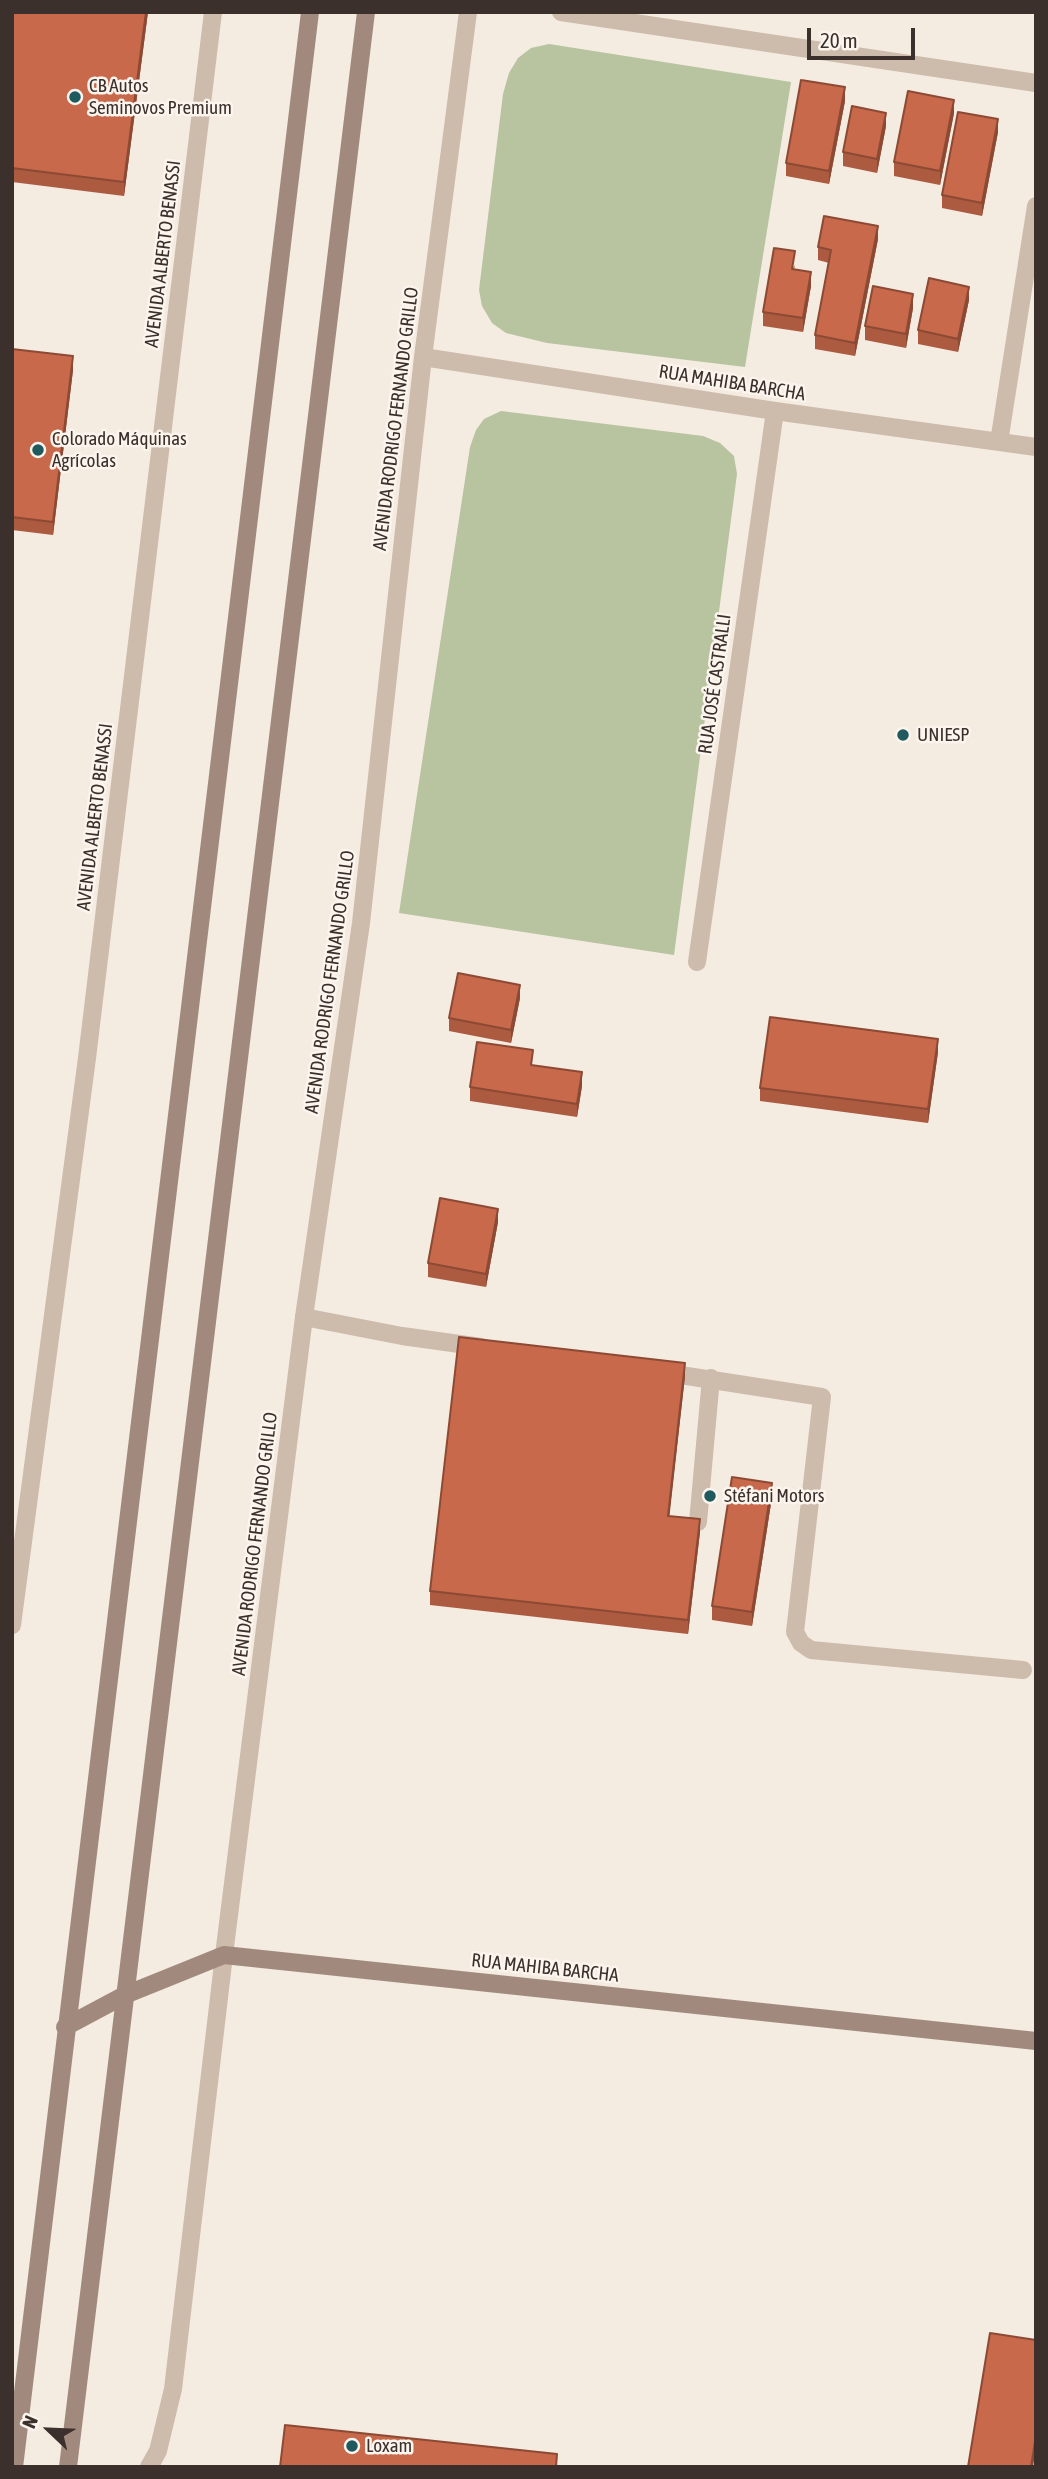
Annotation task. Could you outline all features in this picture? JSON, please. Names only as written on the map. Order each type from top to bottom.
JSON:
[{"type":"main road","points":[[14,2467],[310,12]]},
{"type":"main road","points":[[68,2467],[366,12]]},
{"type":"main road","name":"RUA MAHIBA BARCHA","points":[[65,2028],[125,1995],[224,1955],[1036,2041]]},
{"type":"street","name":"AVENIDA ALBERTO BENASSI","points":[[12,1625],[87,1058],[213,12]]},
{"type":"street","name":"AVENIDA RODRIGO FERNANDO GRILLO","points":[[149,2467],[158,2451],[173,2389],[304,1317],[361,923],[423,357],[468,12]]},
{"type":"street","points":[[561,12],[1036,83]]},
{"type":"street","points":[[999,442],[1036,206]]},
{"type":"street","name":"RUA MAHIBA BARCHA","points":[[423,357],[775,411],[1036,447]]},
{"type":"street","name":"RUA JOSÉ CASTRALLI","points":[[698,962],[775,411]]},
{"type":"street","points":[[304,1317],[402,1336],[496,1349]]},
{"type":"street","points":[[644,1369],[822,1397],[795,1632],[801,1643],[811,1650],[1023,1670]]},
{"type":"street","points":[[698,1522],[711,1378]]},
{"type":"green space","points":[[549,44],[791,82],[745,367],[547,343],[506,333],[492,323],[482,306],[479,290],[503,94],[509,73],[518,58],[531,48]]},
{"type":"green space","points":[[501,411],[703,436],[720,443],[734,456],[737,474],[674,955],[399,913],[470,447],[476,430],[484,419]]},
{"type":"building","name":"CB Autos Seminovos Premium","points":[[12,12],[146,12],[124,182],[12,168]]},
{"type":"building","points":[[801,80],[845,87],[829,171],[786,163]]},
{"type":"building","points":[[908,91],[954,100],[940,171],[894,162]]},
{"type":"building","points":[[852,106],[886,113],[877,159],[843,152]]},
{"type":"building","points":[[958,112],[998,119],[982,203],[942,195]]},
{"type":"building","points":[[824,216],[878,226],[855,343],[815,335],[831,250],[818,247]]},
{"type":"building","points":[[774,248],[795,251],[792,269],[811,272],[803,318],[763,312]]},
{"type":"building","points":[[929,278],[969,287],[958,339],[918,330]]},
{"type":"building","points":[[873,286],[913,294],[906,334],[865,326]]},
{"type":"building","name":"Colorado Máquinas Agrícolas","points":[[12,349],[73,356],[53,522],[12,517]]},
{"type":"building","points":[[458,973],[520,985],[511,1030],[449,1018]]},
{"type":"building","points":[[770,1017],[938,1039],[928,1109],[760,1088]]},
{"type":"building","points":[[477,1042],[533,1050],[531,1065],[582,1072],[577,1104],[470,1087]]},
{"type":"building","points":[[440,1198],[498,1209],[486,1274],[428,1263]]},
{"type":"building","points":[[459,1337],[685,1363],[668,1516],[700,1519],[688,1620],[430,1591]]},
{"type":"building","points":[[732,1477],[772,1483],[752,1612],[712,1606]]},
{"type":"building","points":[[990,2333],[1036,2340],[1036,2435],[1031,2467],[968,2467]]},
{"type":"building","name":"Loxam","points":[[285,2425],[557,2454],[556,2467],[280,2467]]},
{"type":"place","name":"CB Autos Seminovos Premium","points":[[75,97]]},
{"type":"place","name":"Colorado Máquinas Agrícolas","points":[[38,450]]},
{"type":"place","name":"UNIESP","points":[[903,735]]},
{"type":"place","name":"Stéfani Motors","points":[[710,1496]]},
{"type":"place","name":"Loxam","points":[[352,2446]]}]
